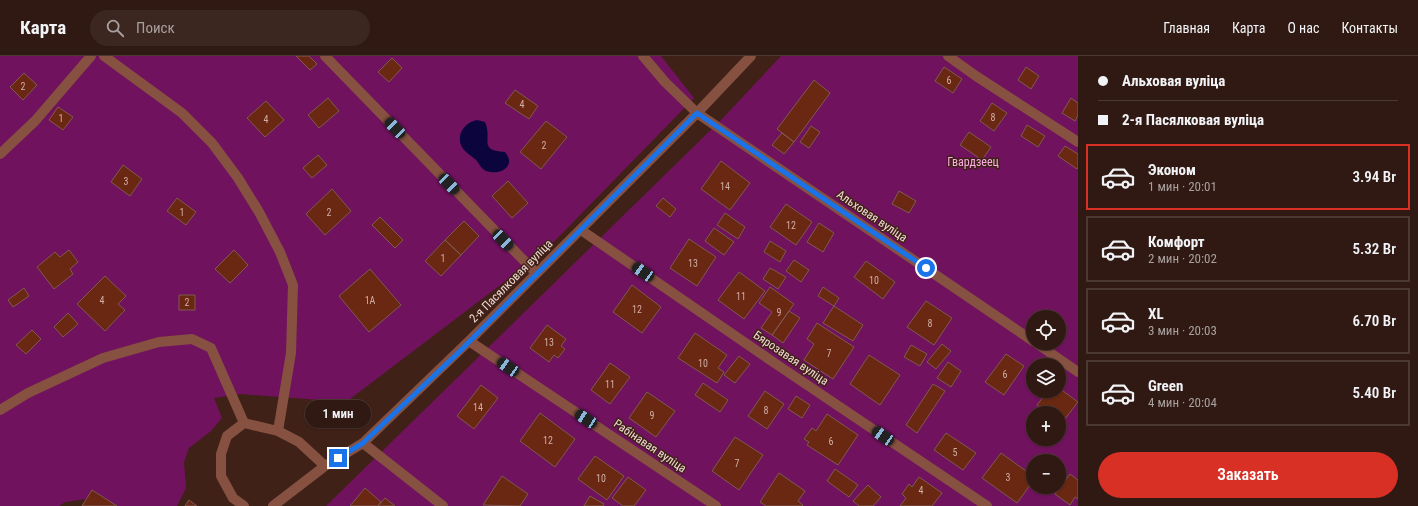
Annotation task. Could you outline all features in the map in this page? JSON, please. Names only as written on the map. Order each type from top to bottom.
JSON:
[{"type":"street","points":[[0,154],[35,121],[91,56]]},
{"type":"street","points":[[104,56],[182,113],[212,143],[238,178],[259,212],[280,252],[293,285],[291,353],[278,431]]},
{"type":"street","points":[[325,56],[536,273]]},
{"type":"street","name":"Альховая вуліца","points":[[643,56],[665,82],[697,113],[1026,336]]},
{"type":"street","name":"2-я Пасялковая вуліца","points":[[273,506],[325,466],[363,443],[581,230],[697,113],[751,56]]},
{"type":"street","points":[[948,56],[976,76],[1078,142]]},
{"type":"street","name":"Бярозавая вуліца","points":[[581,230],[987,506]]},
{"type":"street","points":[[0,410],[28,393],[103,358],[158,342],[192,339],[210,348],[244,423]]},
{"type":"street","name":"Рабінавая вуліца","points":[[469,341],[716,506]]},
{"type":"street","points":[[1046,350],[1078,372]]},
{"type":"street","points":[[244,423],[278,431],[299,442],[325,466]]},
{"type":"street","points":[[244,423],[227,436],[221,454],[221,476],[233,498],[244,506]]},
{"type":"street","points":[[363,443],[443,506]]},
{"type":"green space","points":[[0,56],[661,56],[694,98],[544,252],[346,402],[241,394],[214,398],[222,418],[211,431],[189,448],[184,462],[186,488],[177,506],[107,506],[93,498],[65,502],[59,506],[0,506]]},
{"type":"green space","name":"Гвардзеец","points":[[781,56],[1078,56],[1078,506],[326,506],[723,118]]},
{"type":"shaded area","points":[[477,120],[485,122],[488,134],[488,146],[496,151],[505,152],[508,157],[509,162],[505,169],[497,172],[484,170],[462,147],[460,142],[461,133],[467,125]]},
{"type":"building","points":[[296,56],[309,56],[317,64],[310,70]]},
{"type":"building","points":[[392,58],[402,68],[389,82],[378,72]]},
{"type":"building","points":[[944,67],[962,79],[953,93],[935,81]]},
{"type":"building","points":[[1026,67],[1039,76],[1031,89],[1018,80]]},
{"type":"building","points":[[24,73],[37,85],[23,100],[10,87]]},
{"type":"building","points":[[814,80],[830,93],[794,142],[777,129]]},
{"type":"building","points":[[515,90],[538,106],[529,119],[505,103]]},
{"type":"building","points":[[328,98],[339,111],[319,128],[308,115]]},
{"type":"building","points":[[1071,98],[1078,103],[1078,115],[1075,121],[1062,113]]},
{"type":"building","points":[[266,101],[284,120],[265,137],[247,118]]},
{"type":"building","points":[[992,103],[1007,113],[994,131],[980,121]]},
{"type":"building","points":[[58,107],[73,117],[63,130],[49,120]]},
{"type":"building","points":[[546,121],[567,137],[541,169],[520,152]]},
{"type":"building","points":[[1027,125],[1045,136],[1038,147],[1021,136]]},
{"type":"building","points":[[811,126],[820,132],[809,148],[800,142]]},
{"type":"building","points":[[969,132],[991,147],[982,160],[960,145]]},
{"type":"building","points":[[782,133],[794,142],[784,154],[772,145]]},
{"type":"building","points":[[1065,146],[1078,154],[1077,169],[1058,156]]},
{"type":"building","points":[[318,155],[327,165],[312,178],[303,168]]},
{"type":"building","points":[[721,161],[750,183],[730,210],[701,189]]},
{"type":"building","points":[[123,165],[142,179],[130,196],[111,182]]},
{"type":"building","points":[[508,181],[528,203],[512,218],[492,196]]},
{"type":"building","points":[[332,189],[351,211],[325,235],[306,214]]},
{"type":"building","points":[[899,191],[916,201],[909,213],[892,204]]},
{"type":"building","points":[[177,198],[196,212],[186,225],[167,211]]},
{"type":"building","points":[[663,198],[676,209],[670,217],[656,206]]},
{"type":"building","points":[[786,204],[812,222],[796,245],[770,227]]},
{"type":"building","points":[[725,213],[745,227],[738,239],[717,225]]},
{"type":"building","points":[[380,217],[403,240],[395,248],[372,225]]},
{"type":"building","points":[[464,221],[479,236],[461,255],[445,240]]},
{"type":"building","points":[[819,223],[834,233],[823,252],[807,242]]},
{"type":"building","points":[[714,228],[734,242],[724,255],[705,241]]},
{"type":"building","points":[[689,239],[716,257],[697,286],[670,268]]},
{"type":"building","points":[[445,240],[461,255],[441,276],[425,261]]},
{"type":"building","points":[[770,241],[786,251],[780,262],[764,252]]},
{"type":"building","points":[[69,250],[78,262],[70,269],[73,274],[54,289],[37,267],[55,252],[60,257]]},
{"type":"building","points":[[234,250],[248,265],[230,283],[215,269]]},
{"type":"building","points":[[794,260],[809,270],[801,282],[786,271]]},
{"type":"building","points":[[866,261],[895,282],[883,299],[854,277]]},
{"type":"building","points":[[770,268],[786,277],[778,289],[763,279]]},
{"type":"building","points":[[370,269],[401,305],[369,332],[339,296]]},
{"type":"building","points":[[739,272],[765,291],[744,319],[718,300]]},
{"type":"building","points":[[105,276],[126,296],[118,304],[125,310],[105,331],[77,304]]},
{"type":"building","points":[[632,285],[661,307],[642,333],[613,312]]},
{"type":"building","points":[[770,287],[794,304],[772,335],[761,328],[772,312],[759,303]]},
{"type":"building","points":[[823,287],[839,298],[834,306],[818,296]]},
{"type":"building","points":[[24,288],[29,296],[13,307],[8,300]]},
{"type":"building","points":[[179,295],[195,295],[195,310],[179,310]]},
{"type":"building","points":[[926,301],[952,318],[934,345],[907,327]]},
{"type":"building","points":[[834,306],[863,325],[853,341],[823,323]]},
{"type":"building","points":[[789,311],[800,318],[783,343],[772,335]]},
{"type":"building","points":[[68,313],[78,324],[63,337],[54,327]]},
{"type":"building","points":[[817,323],[854,347],[833,379],[804,360],[814,344],[807,339]]},
{"type":"building","points":[[547,325],[566,339],[561,346],[565,349],[558,358],[554,355],[549,362],[530,348]]},
{"type":"building","points":[[32,330],[41,339],[26,354],[16,345]]},
{"type":"building","points":[[695,333],[727,355],[718,368],[724,372],[717,383],[678,358]]},
{"type":"building","points":[[942,344],[951,351],[936,369],[927,362]]},
{"type":"building","points":[[911,345],[927,354],[920,366],[904,357]]},
{"type":"building","points":[[1006,354],[1024,366],[1004,395],[985,382]]},
{"type":"building","points":[[869,355],[900,375],[880,405],[850,384]]},
{"type":"building","points":[[739,356],[750,364],[735,383],[724,375]]},
{"type":"building","points":[[948,362],[961,371],[951,387],[937,378]]},
{"type":"building","points":[[610,363],[630,377],[610,404],[591,390]]},
{"type":"building","points":[[703,383],[728,400],[720,412],[695,395]]},
{"type":"building","points":[[933,384],[945,391],[917,433],[906,425]]},
{"type":"building","points":[[481,385],[498,398],[474,429],[457,416]]},
{"type":"building","points":[[765,391],[784,404],[767,429],[748,416]]},
{"type":"building","points":[[647,392],[675,411],[656,437],[629,418]]},
{"type":"building","points":[[1066,393],[1078,402],[1066,418],[1066,406],[1037,405],[1042,398],[1066,398]]},
{"type":"building","points":[[796,396],[810,405],[802,418],[788,409]]},
{"type":"building","points":[[540,413],[575,439],[555,467],[520,441]]},
{"type":"building","points":[[827,414],[858,435],[838,465],[807,445],[809,442],[804,439],[812,428],[816,431]]},
{"type":"building","points":[[946,433],[976,453],[963,470],[934,450]]},
{"type":"building","points":[[735,437],[763,455],[739,490],[712,471]]},
{"type":"building","points":[[1001,453],[1026,471],[1026,491],[1017,503],[982,478]]},
{"type":"building","points":[[595,456],[624,476],[607,500],[578,479]]},
{"type":"building","points":[[835,469],[858,485],[849,497],[827,481]]},
{"type":"building","points":[[779,473],[805,491],[798,501],[803,505],[802,506],[766,506],[760,502]]},
{"type":"building","points":[[1070,474],[1078,480],[1078,499],[1075,497],[1070,505],[1055,494],[1066,494],[1066,479]]},
{"type":"building","points":[[502,476],[528,494],[520,506],[483,505]]},
{"type":"building","points":[[628,477],[646,490],[634,506],[623,506],[612,498]]},
{"type":"building","points":[[919,477],[942,493],[932,506],[900,506],[906,498],[902,494],[909,484],[912,487]]},
{"type":"building","points":[[868,485],[881,497],[873,506],[859,506],[853,501]]},
{"type":"building","points":[[365,488],[381,502],[378,506],[350,506]]},
{"type":"building","points":[[92,490],[117,506],[82,506]]},
{"type":"building","points":[[590,496],[604,504],[603,506],[584,506]]},
{"type":"building","points":[[385,498],[395,506],[378,506]]},
{"type":"building","points":[[189,500],[197,506],[185,506]]},
{"type":"route","points":[[338,458],[363,443],[459,352],[697,113],[926,268]]}]
